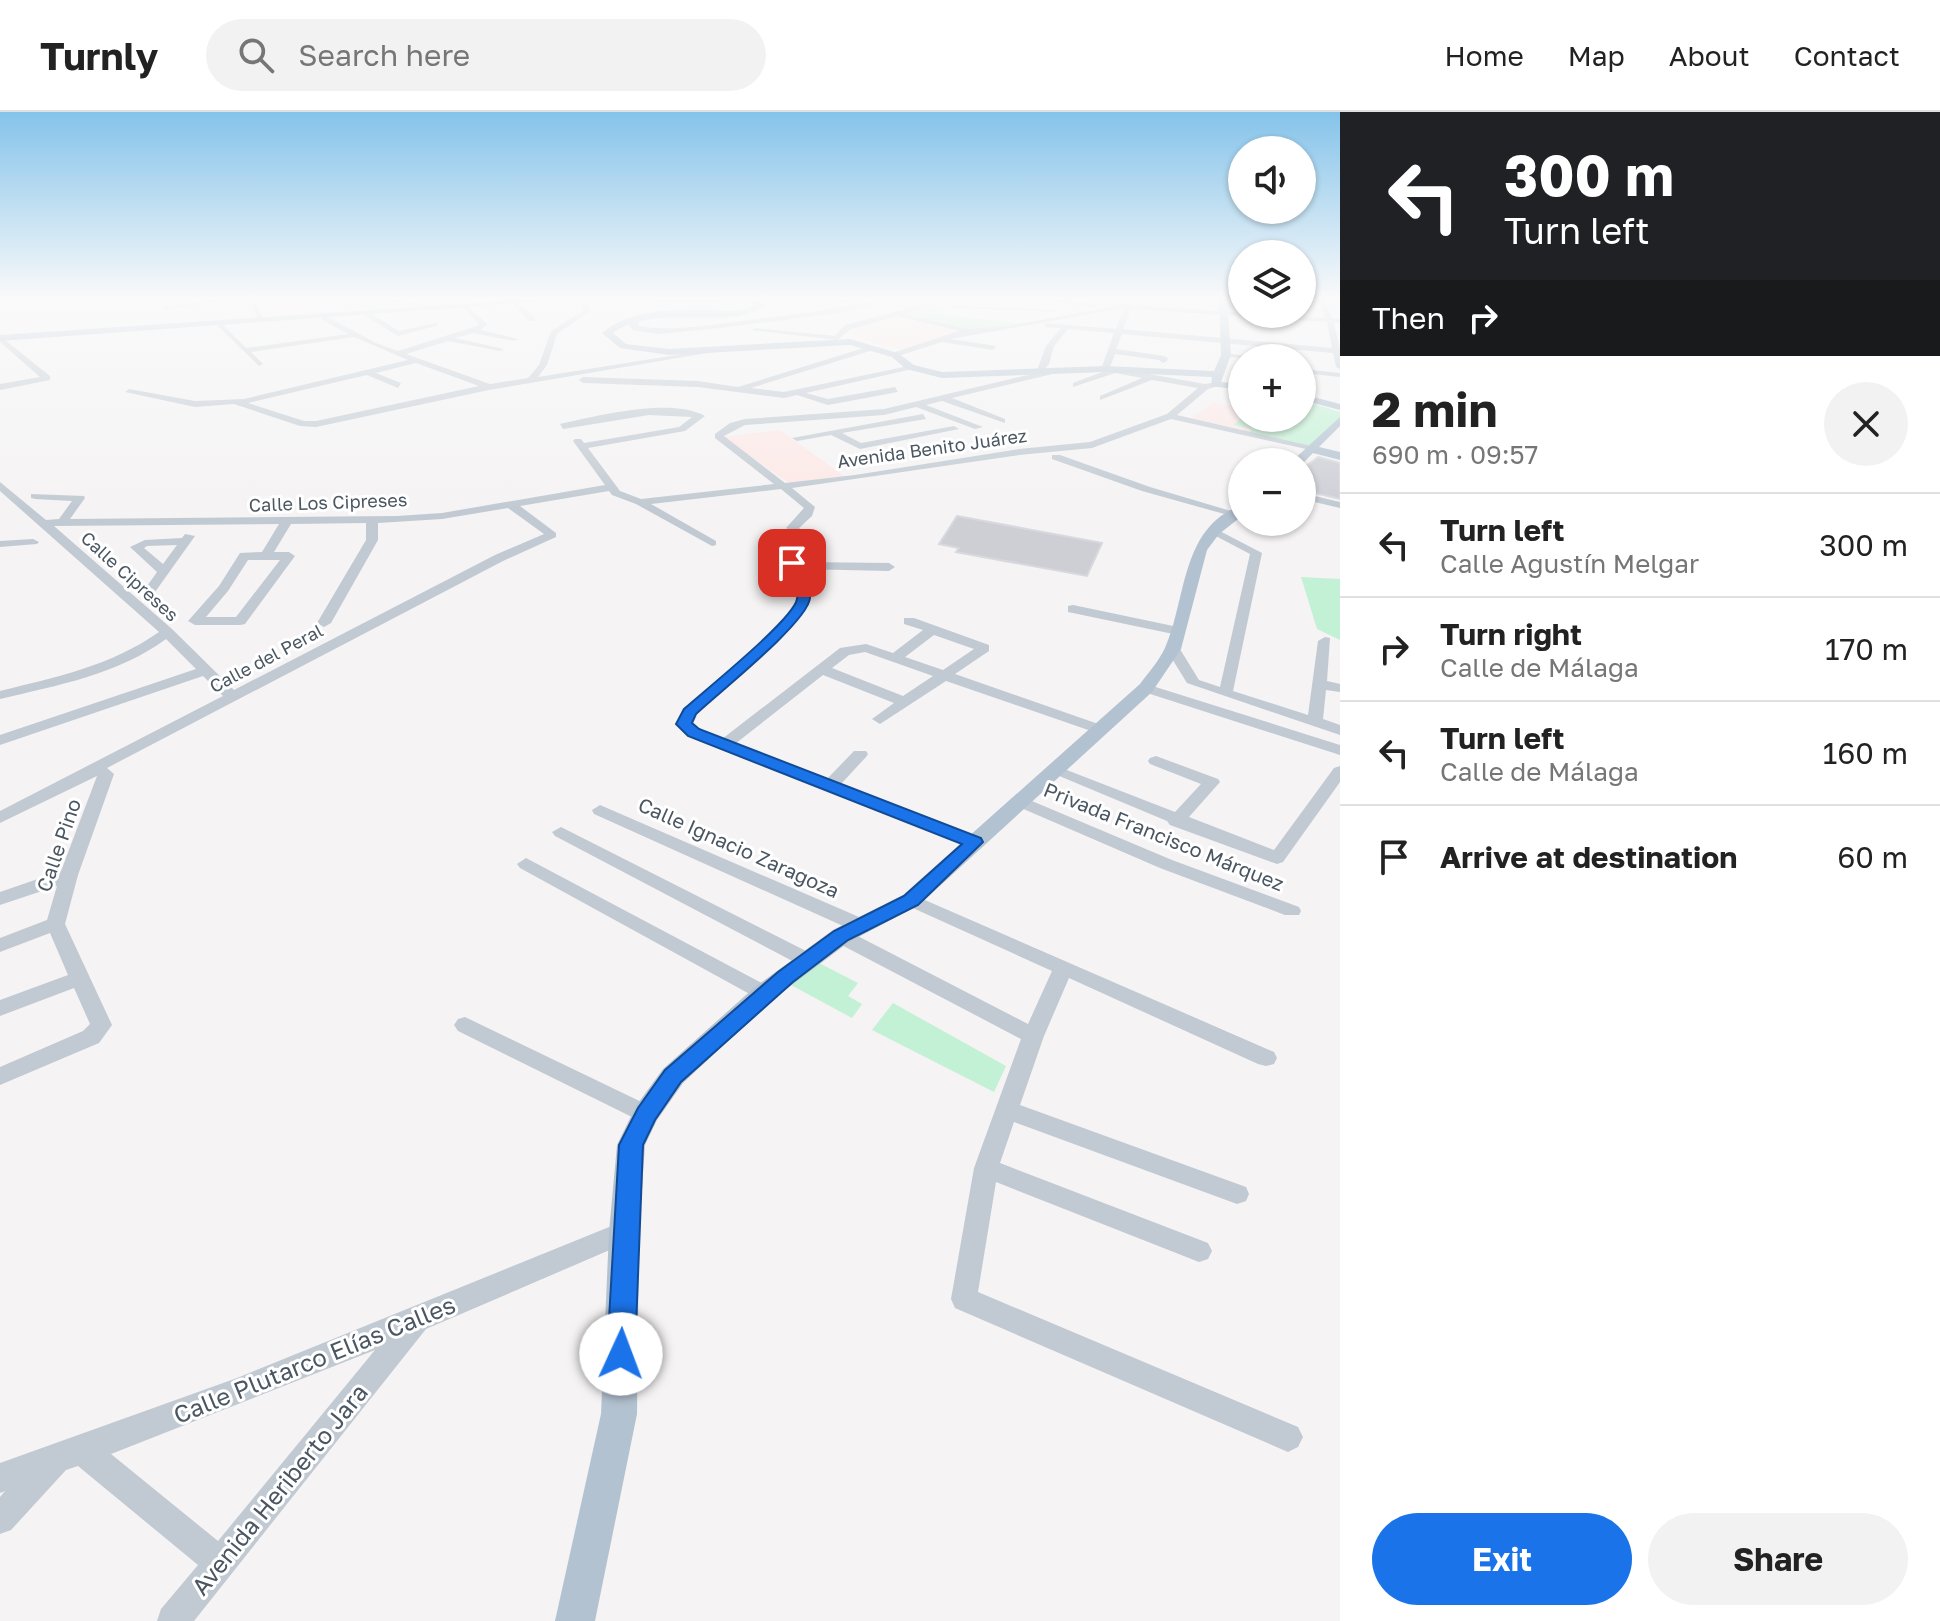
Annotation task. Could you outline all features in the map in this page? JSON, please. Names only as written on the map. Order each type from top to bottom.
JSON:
[{"type":"main road","points":[[916,368],[942,375],[970,376],[1111,370],[1228,385]]},
{"type":"main road","name":"Avenida Benito Juárez","points":[[1213,382],[1220,368]]},
{"type":"main road","points":[[1316,401],[1340,407]]},
{"type":"main road","points":[[1313,448],[1339,422]]},
{"type":"main road","points":[[1316,450],[1340,456]]},
{"type":"main road","points":[[575,1621],[619,1414],[624,1232],[631,1145],[646,1114],[673,1076],[764,993],[850,930],[911,900],[1146,688],[1176,640],[1200,550],[1214,531],[1228,520]]},
{"type":"street","points":[[0,387],[47,378],[36,368]]},
{"type":"street","points":[[129,392],[195,404],[239,402],[383,368]]},
{"type":"street","points":[[441,368],[489,387]]},
{"type":"street","points":[[532,379],[540,368]]},
{"type":"street","points":[[239,402],[310,424],[409,411],[489,387],[601,368]]},
{"type":"street","points":[[700,374],[734,389],[802,368]]},
{"type":"street","points":[[769,396],[799,393],[904,368]]},
{"type":"street","points":[[916,400],[931,401],[1058,370]]},
{"type":"street","points":[[1076,385],[1111,370],[1150,378],[1213,382]]},
{"type":"street","points":[[367,372],[398,385]]},
{"type":"street","points":[[1316,372],[1340,375]]},
{"type":"street","points":[[866,378],[978,427]]},
{"type":"street","points":[[1103,398],[1150,378]]},
{"type":"street","points":[[532,379],[698,384],[769,396],[831,416]]},
{"type":"street","points":[[330,380],[353,390]]},
{"type":"street","name":"Avenida Benito Juárez","points":[[640,502],[786,486],[1019,452],[1083,447],[1170,416],[1213,382]]},
{"type":"street","points":[[902,409],[916,400],[952,387],[970,392]]},
{"type":"street","points":[[799,393],[828,402],[895,390]]},
{"type":"street","points":[[943,398],[1002,421]]},
{"type":"street","points":[[792,565],[812,540],[792,528],[811,510],[786,486],[719,439],[720,432],[745,422],[902,409],[954,429],[860,446],[832,432]]},
{"type":"street","points":[[584,446],[682,429],[700,416],[672,413],[616,416],[563,426],[584,446],[616,493],[640,502],[712,543]]},
{"type":"street","points":[[1170,416],[1308,448]]},
{"type":"street","points":[[797,438],[923,417]]},
{"type":"street","points":[[788,423],[810,435]]},
{"type":"street","points":[[1083,447],[1056,457],[1146,489],[1228,509]]},
{"type":"street","name":"Calle Cipreses","points":[[0,485],[167,632],[233,698]]},
{"type":"street","name":"Calle Los Cipreses","points":[[43,523],[372,521],[442,516],[611,487]]},
{"type":"street","points":[[35,496],[80,498],[62,523]]},
{"type":"street","points":[[1316,499],[1340,505]]},
{"type":"street","name":"Calle del Peral","points":[[0,818],[499,558],[552,535],[510,504]]},
{"type":"street","points":[[324,623],[372,540],[372,521]]},
{"type":"street","points":[[266,556],[286,522]]},
{"type":"street","points":[[151,589],[177,541],[195,523]]},
{"type":"street","points":[[1214,531],[1256,553],[1226,691]]},
{"type":"street","points":[[0,544],[62,540]]},
{"type":"street","points":[[162,570],[136,547],[145,543],[177,541]]},
{"type":"street","points":[[244,556],[266,556],[289,556],[240,621],[195,621],[224,588],[244,556]]},
{"type":"street","points":[[792,565],[889,567]]},
{"type":"street","points":[[792,565],[804,595],[801,606],[782,629],[689,712],[684,724],[693,733],[975,842]]},
{"type":"street","points":[[1073,609],[1176,640],[1194,683],[1340,730]]},
{"type":"street","points":[[880,719],[902,701],[984,648],[909,621]]},
{"type":"street","points":[[895,658],[932,630]]},
{"type":"street","points":[[0,695],[88,674],[142,650],[167,632]]},
{"type":"street","points":[[1315,720],[1325,641]]},
{"type":"street","points":[[725,744],[845,651],[866,648],[1099,729]]},
{"type":"street","points":[[822,669],[902,701]]},
{"type":"street","points":[[0,740],[203,671]]},
{"type":"street","points":[[1319,684],[1340,688]]},
{"type":"street","points":[[1146,688],[1340,750]]},
{"type":"street","points":[[830,786],[860,754]]},
{"type":"street","points":[[1156,761],[1212,782],[1176,821]]},
{"type":"street","name":"Calle Pino","points":[[0,1076],[91,1037],[101,1025],[55,924],[69,875],[106,774],[94,768]]},
{"type":"street","points":[[1053,770],[1176,821],[1277,858],[1340,771]]},
{"type":"street","name":"Privada Francisco Márquez","points":[[1020,801],[1166,864],[1292,911]]},
{"type":"street","name":"Calle Ignacio Zaragoza","points":[[600,810],[850,930],[1033,1036]]},
{"type":"street","points":[[561,832],[807,960]]},
{"type":"street","points":[[526,864],[764,993]]},
{"type":"street","points":[[0,899],[69,875]]},
{"type":"street","points":[[911,900],[1266,1058]]},
{"type":"street","points":[[0,945],[55,924]]},
{"type":"street","points":[[1063,969],[1033,1036],[986,1168],[964,1299],[1288,1437]]},
{"type":"street","points":[[0,1008],[80,978]]},
{"type":"street","points":[[465,1025],[646,1114]]},
{"type":"street","points":[[1007,1110],[1237,1194]]},
{"type":"street","points":[[986,1168],[1199,1251]]},
{"type":"street","name":"Calle Plutarco Elías Calles","points":[[0,1478],[416,1320],[624,1232]]},
{"type":"street","name":"Avenida Heriberto Jara","points":[[173,1621],[416,1320]]},
{"type":"street","points":[[0,1519],[69,1454],[220,1563]]},
{"type":"shaded area","points":[[1214,402],[1228,405],[1228,428],[1189,419]]},
{"type":"shaded area","points":[[780,430],[845,477],[790,484],[724,437]]},
{"type":"green space","points":[[1316,404],[1340,412],[1340,418],[1310,448],[1249,433],[1316,432]]},
{"type":"green space","points":[[1301,577],[1340,579],[1340,640],[1317,629]]},
{"type":"green space","points":[[815,961],[858,983],[848,996],[862,1004],[852,1018],[791,985]]},
{"type":"green space","points":[[893,1003],[1006,1066],[994,1092],[872,1030]]},
{"type":"building","points":[[1316,458],[1340,463],[1340,499],[1316,493]]},
{"type":"building","points":[[957,516],[1102,543],[1087,576],[956,552],[959,548],[939,544]]},
{"type":"route","points":[[621,1354],[624,1232],[631,1145],[646,1114],[673,1076],[764,993],[841,936],[911,900],[975,842],[693,733],[684,724],[689,712],[782,629],[801,606],[804,595],[792,563]]}]
